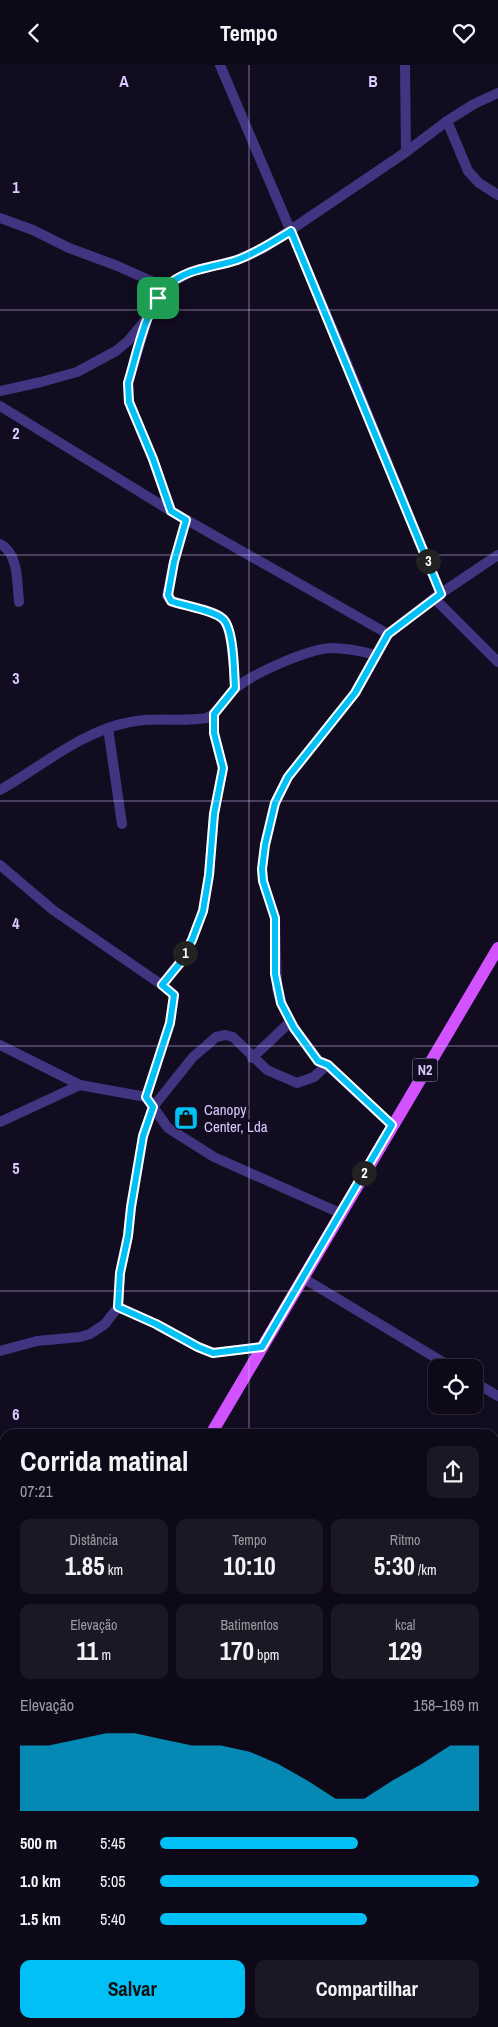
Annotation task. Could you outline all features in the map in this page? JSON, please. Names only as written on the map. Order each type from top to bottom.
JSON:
[{"type":"main road","name":"N2","points":[[215,1429],[302,1277],[498,947]]},
{"type":"street","points":[[220,65],[291,231],[438,596],[498,662]]},
{"type":"street","points":[[405,65],[406,152]]},
{"type":"street","points":[[0,391],[77,372],[116,351],[128,341],[148,317],[165,287],[190,272],[236,260],[264,248],[406,152],[447,121],[474,104],[498,93]]},
{"type":"street","points":[[447,121],[468,171],[479,183],[498,195]]},
{"type":"street","points":[[0,218],[33,230],[69,248],[115,265],[165,287]]},
{"type":"street","points":[[148,317],[128,383],[129,402],[153,459],[171,511]]},
{"type":"street","points":[[0,406],[186,520],[388,634]]},
{"type":"street","points":[[186,520],[174,562],[168,595],[171,601],[215,614],[224,619],[229,629],[235,688]]},
{"type":"street","points":[[0,544],[8,550],[14,559],[19,602]]},
{"type":"street","points":[[392,1125],[328,1065],[318,1061],[290,1022],[281,1003],[277,989],[275,918],[263,881],[262,869],[265,845],[275,803],[288,777],[355,693],[388,634],[438,596],[498,555]]},
{"type":"street","points":[[0,790],[73,745],[108,728],[131,722],[207,718],[214,714],[235,688],[275,666],[316,650],[330,648],[359,650],[376,655]]},
{"type":"street","points":[[162,985],[180,963],[192,940],[203,911],[209,875],[214,814],[223,768],[214,733],[214,714]]},
{"type":"street","points":[[108,728],[122,825]]},
{"type":"street","points":[[0,865],[53,910],[174,995],[170,1023],[146,1097]]},
{"type":"street","points":[[252,1058],[290,1022]]},
{"type":"street","points":[[0,1351],[37,1341],[80,1337],[90,1334],[105,1324],[118,1307],[120,1273],[128,1236],[143,1136],[153,1107],[194,1057],[216,1037],[225,1035],[233,1037],[252,1058],[267,1070],[297,1083],[314,1077],[328,1065]]},
{"type":"street","points":[[0,1045],[80,1085],[146,1097],[168,1128],[214,1157],[340,1213]]},
{"type":"street","points":[[0,1122],[80,1085]]},
{"type":"street","points":[[302,1277],[437,1359]]},
{"type":"street","points":[[118,1307],[213,1353],[262,1347]]},
{"type":"street","points":[[483,1387],[498,1396]]},
{"type":"place","name":"Canopy Center, Lda","points":[[186,1118]]},
{"type":"route","points":[[291,231],[441,594],[388,634],[355,693],[288,777],[275,803],[262,861],[263,881],[275,918],[275,974],[277,989],[286,1014],[318,1061],[328,1065],[392,1125],[262,1347],[213,1353],[118,1307],[120,1273],[128,1236],[143,1136],[153,1107],[146,1097],[170,1023],[174,995],[162,985],[180,963],[192,940],[203,911],[209,875],[210,842],[223,768],[214,733],[214,714],[235,688],[229,629],[224,619],[215,614],[169,599],[168,595],[174,562],[186,520],[171,511],[164,496],[153,459],[129,402],[128,383],[148,317],[158,298],[165,287],[190,272],[236,260],[264,248],[291,231]]}]
